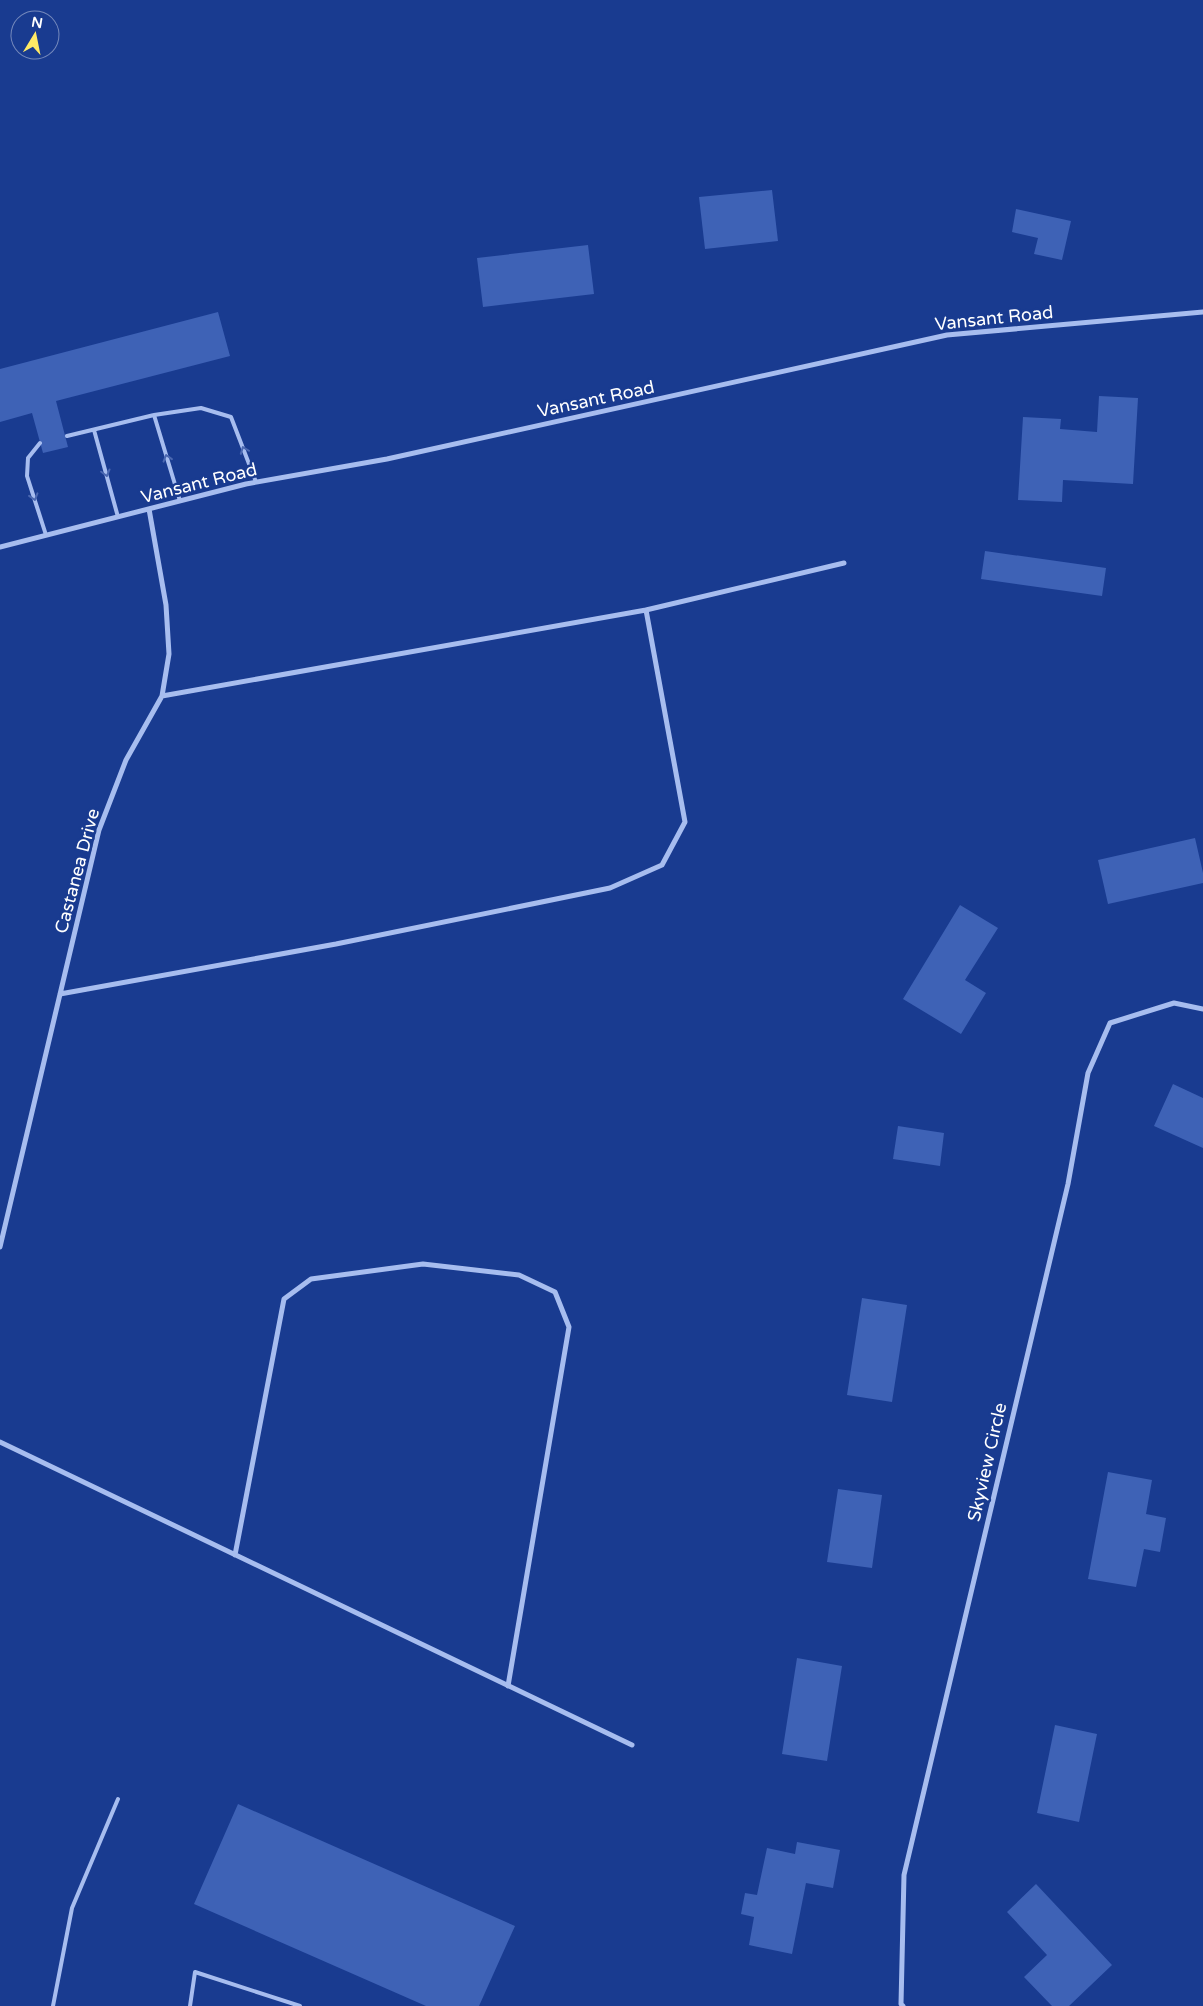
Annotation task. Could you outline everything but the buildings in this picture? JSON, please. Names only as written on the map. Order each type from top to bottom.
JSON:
[{"type":"street","name":"Vansant Road","points":[[0,547],[256,482],[387,459],[947,335],[1203,312]]},
{"type":"street","name":"Castanea Drive","points":[[0,1247],[99,830],[126,760],[162,696],[169,654],[166,605],[149,509]]},
{"type":"street","points":[[162,696],[646,610],[844,563]]},
{"type":"street","points":[[60,994],[336,944],[610,888],[662,865],[685,822],[646,610]]},
{"type":"street","name":"Skyview Circle","points":[[903,2006],[900,2004],[904,1875],[1068,1184],[1088,1073],[1110,1023],[1174,1003],[1203,1009]]},
{"type":"street","points":[[235,1555],[284,1299],[311,1279],[423,1264],[519,1275],[556,1292],[569,1326],[508,1686]]},
{"type":"street","points":[[0,1442],[632,1745]]},
{"type":"lane","points":[[67,436],[154,415],[201,408],[231,418],[256,482]]},
{"type":"lane","points":[[154,415],[180,501]]},
{"type":"lane","points":[[94,430],[118,517]]},
{"type":"lane","points":[[40,443],[28,458],[27,476],[46,535]]},
{"type":"lane","points":[[53,2006],[72,1908],[118,1800]]},
{"type":"lane","points":[[190,2006],[195,1972],[300,2006]]}]
